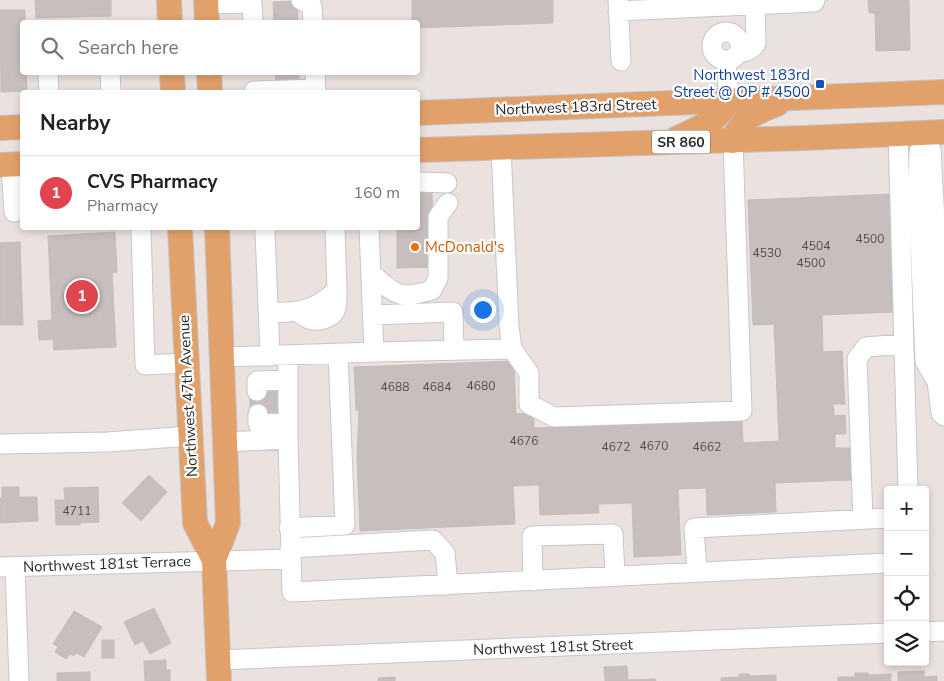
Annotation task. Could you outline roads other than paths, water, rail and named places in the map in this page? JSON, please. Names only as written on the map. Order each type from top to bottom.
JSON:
[{"type":"main road","points":[[169,0],[170,20]]},
{"type":"main road","points":[[172,75],[173,90]]},
{"type":"main road","points":[[210,75],[210,90]]},
{"type":"main road","name":"Northwest 183rd Street","points":[[420,113],[944,92]]},
{"type":"main road","points":[[733,140],[737,130],[749,116],[790,98]]},
{"type":"main road","points":[[670,142],[711,122],[722,112],[728,101]]},
{"type":"main road","points":[[0,128],[20,127]]},
{"type":"main road","name":"SR 860","points":[[420,150],[898,134],[930,136]]},
{"type":"main road","name":"Northwest 47th Avenue","points":[[180,230],[195,523],[214,560]]},
{"type":"main road","name":"Northwest 47th Avenue","points":[[217,230],[228,523],[214,560],[219,670]]},
{"type":"street","points":[[300,0],[312,6],[312,20]]},
{"type":"street","points":[[621,61],[618,6],[719,8],[814,2],[816,0]]},
{"type":"street","points":[[206,9],[255,2],[253,20]]},
{"type":"street","points":[[719,8],[720,34],[713,41],[712,50],[718,57],[746,52],[754,46],[756,43],[755,5]]},
{"type":"street","points":[[728,101],[732,56]]},
{"type":"street","points":[[48,75],[49,90]]},
{"type":"street","points":[[110,75],[111,90]]},
{"type":"street","points":[[254,85],[316,85]]},
{"type":"street","points":[[898,134],[908,486]]},
{"type":"street","points":[[930,136],[942,359],[937,382],[941,413],[944,416]]},
{"type":"street","points":[[502,148],[509,326],[512,349],[529,373],[529,404],[554,417],[742,411],[733,140]]},
{"type":"street","points":[[11,165],[12,212]]},
{"type":"street","points":[[420,182],[447,183]]},
{"type":"street","points":[[371,273],[394,293],[411,296],[432,290],[438,278],[438,217],[448,203]]},
{"type":"street","points":[[141,230],[145,364],[186,363]]},
{"type":"street","points":[[266,230],[269,313],[279,356],[288,380],[289,528],[292,592],[884,563]]},
{"type":"street","points":[[269,313],[298,312],[317,305],[337,290],[335,230]]},
{"type":"street","points":[[369,230],[374,352]]},
{"type":"street","points":[[373,315],[453,312],[454,350]]},
{"type":"street","points":[[863,519],[857,359],[866,347],[904,344]]},
{"type":"street","points":[[223,357],[512,349]]},
{"type":"street","points":[[289,528],[345,525],[338,353]]},
{"type":"street","points":[[257,391],[257,381],[288,380]]},
{"type":"street","points":[[258,414],[258,424],[288,431]]},
{"type":"street","points":[[225,442],[288,431]]},
{"type":"street","points":[[0,444],[108,442],[190,436]]},
{"type":"street","points":[[697,572],[694,528],[884,518]]},
{"type":"street","points":[[533,581],[532,536],[613,534],[615,576]]},
{"type":"street","name":"Northwest 181st Terrace","points":[[7,567],[214,560],[433,540],[445,553],[448,585]]},
{"type":"street","points":[[7,567],[19,681]]},
{"type":"street","points":[[929,632],[944,631]]},
{"type":"street","name":"Northwest 181st Street","points":[[219,670],[884,633]]},
{"type":"place","name":"Northwest 183rd Street @ OP # 4500","points":[[820,84]]},
{"type":"place","name":"McDonald's","points":[[415,247]]},
{"type":"place","name":"CVS Pharmacy","points":[[82,296]]}]
